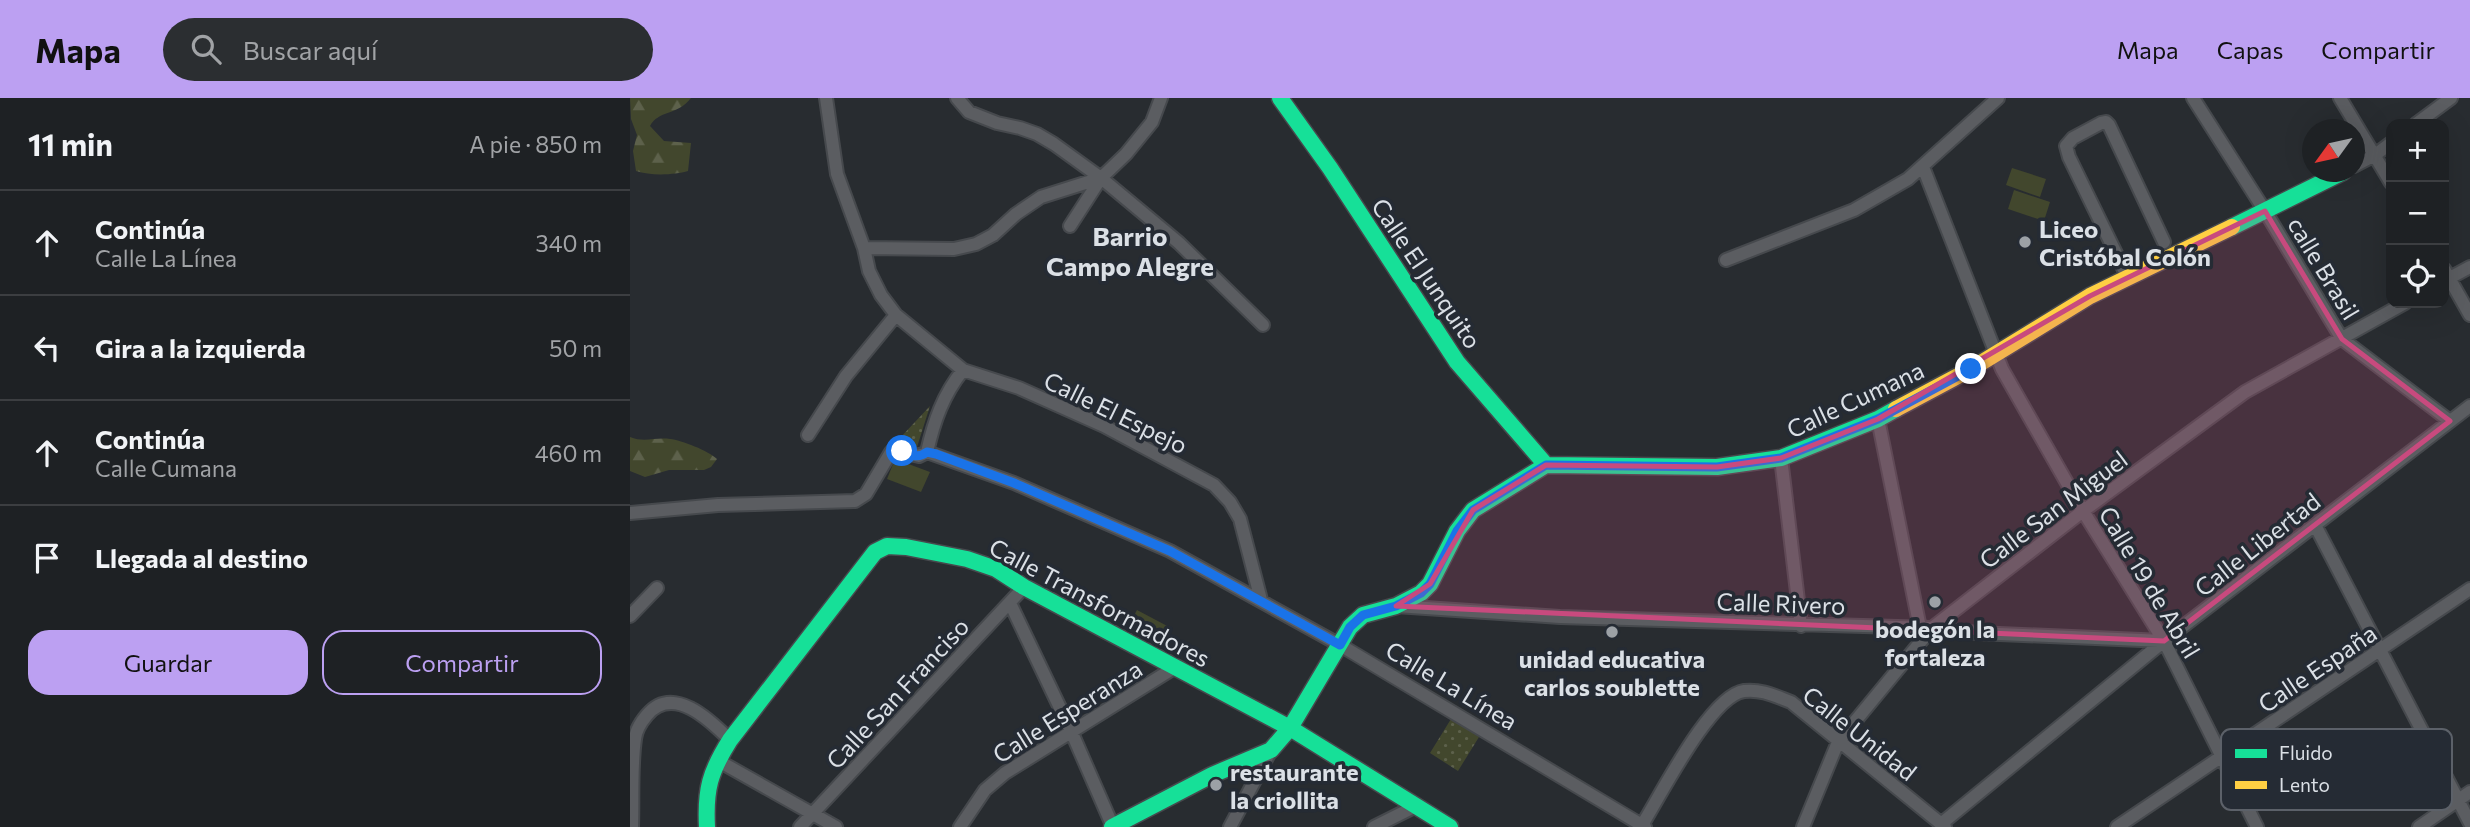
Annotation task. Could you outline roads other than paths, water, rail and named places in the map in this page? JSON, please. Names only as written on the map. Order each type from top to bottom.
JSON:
[{"type":"street","points":[[826,98],[837,174],[864,248],[869,271],[881,295],[896,315],[963,370],[946,393],[937,414],[927,452]]},
{"type":"street","points":[[957,98],[968,112],[1037,134],[1101,178],[1179,243],[1263,325]]},
{"type":"street","points":[[1070,226],[1101,178],[1126,154],[1152,122],[1161,98]]},
{"type":"street","name":"Calle El Junquito","points":[[1280,98],[1330,168],[1457,362],[1546,465]]},
{"type":"street","points":[[1726,260],[1854,210],[1908,179],[1998,98]]},
{"type":"street","name":"calle Brasil","points":[[2193,98],[2342,338],[2450,421]]},
{"type":"street","points":[[2340,98],[2390,182]]},
{"type":"street","points":[[2423,119],[2451,98]]},
{"type":"street","points":[[2128,278],[2070,157],[2066,146],[2069,140],[2101,122],[2109,125],[2164,242]]},
{"type":"street","points":[[2365,160],[2386,147]]},
{"type":"street","name":"Calle 19 de Abril","points":[[1923,167],[2001,369],[2083,510],[2164,641],[2221,758]]},
{"type":"street","points":[[864,248],[954,249],[976,244],[993,235],[1041,197],[1101,178]]},
{"type":"street","name":"Calle Cumana","points":[[1546,465],[1717,467],[1781,458],[1878,419],[1996,354],[2090,296],[2323,182]]},
{"type":"street","points":[[2449,275],[2470,267]]},
{"type":"street","points":[[2449,282],[2470,315]]},
{"type":"street","name":"Calle San Miguel","points":[[1803,827],[1838,742],[1926,628],[2245,392],[2396,308]]},
{"type":"street","points":[[808,435],[846,376],[896,315]]},
{"type":"street","name":"Calle El Espejo","points":[[963,370],[1019,388],[1104,426],[1214,485],[1230,502],[1240,519],[1261,600]]},
{"type":"street","name":"Calle Libertad","points":[[1943,825],[2164,641],[2470,406]]},
{"type":"street","points":[[1878,419],[1926,628]]},
{"type":"street","name":"Calle La Línea","points":[[630,513],[718,505],[855,501],[866,494],[891,452],[898,450],[919,456],[927,452],[1014,483],[1170,551],[1340,645],[1644,826]]},
{"type":"street","points":[[1781,458],[1801,626]]},
{"type":"street","points":[[1231,827],[1271,750],[1290,728],[1350,627],[1363,615],[1396,606],[1421,593],[1430,584],[1457,531],[1473,510],[1546,465]]},
{"type":"street","points":[[2315,525],[2421,729]]},
{"type":"street","name":"Calle Transformadores","points":[[707,827],[705,792],[717,760],[876,552],[887,546],[967,559],[996,569],[1024,587],[1290,728]]},
{"type":"street","name":"Calle San Franciso","points":[[800,827],[1024,587]]},
{"type":"street","points":[[630,616],[657,588]]},
{"type":"street","name":"Calle España","points":[[2264,729],[2470,589]]},
{"type":"street","points":[[1010,603],[1113,827],[1212,775],[1271,750]]},
{"type":"street","name":"Calle Rivero","points":[[1396,606],[1560,617],[1926,628],[1977,633],[2164,641]]},
{"type":"street","name":"Calle Esperanza","points":[[960,827],[985,790],[1005,773],[1174,668]]},
{"type":"street","name":"Calle Unidad","points":[[1644,826],[1707,718],[1727,699],[1742,691],[1763,691],[1791,702],[1943,825]]},
{"type":"street","points":[[632,827],[635,737],[640,722],[652,709],[664,703],[682,705],[700,713],[730,740]]},
{"type":"street","points":[[1290,728],[1450,827]]},
{"type":"street","name":"Calle España","points":[[2117,827],[2221,758]]},
{"type":"street","points":[[717,760],[836,827]]},
{"type":"street","points":[[2452,789],[2470,823]]},
{"type":"street","points":[[2452,805],[2470,792]]},
{"type":"street","points":[[1374,827],[1416,806]]},
{"type":"street","name":"Calle 19 de Abril","points":[[2248,810],[2257,827]]},
{"type":"street","points":[[2419,827],[2444,810]]},
{"type":"place","name":"Liceo Cristóbal Colón","points":[[2025,242]]},
{"type":"place","name":"bodegón la fortaleza","points":[[1935,602]]},
{"type":"place","name":"unidad educativa carlos soublette","points":[[1612,632]]},
{"type":"place","name":"restaurante la criollita","points":[[1216,785]]},
{"type":"district","name":"Barrio Campo Alegre","points":[[1130,250]]}]
